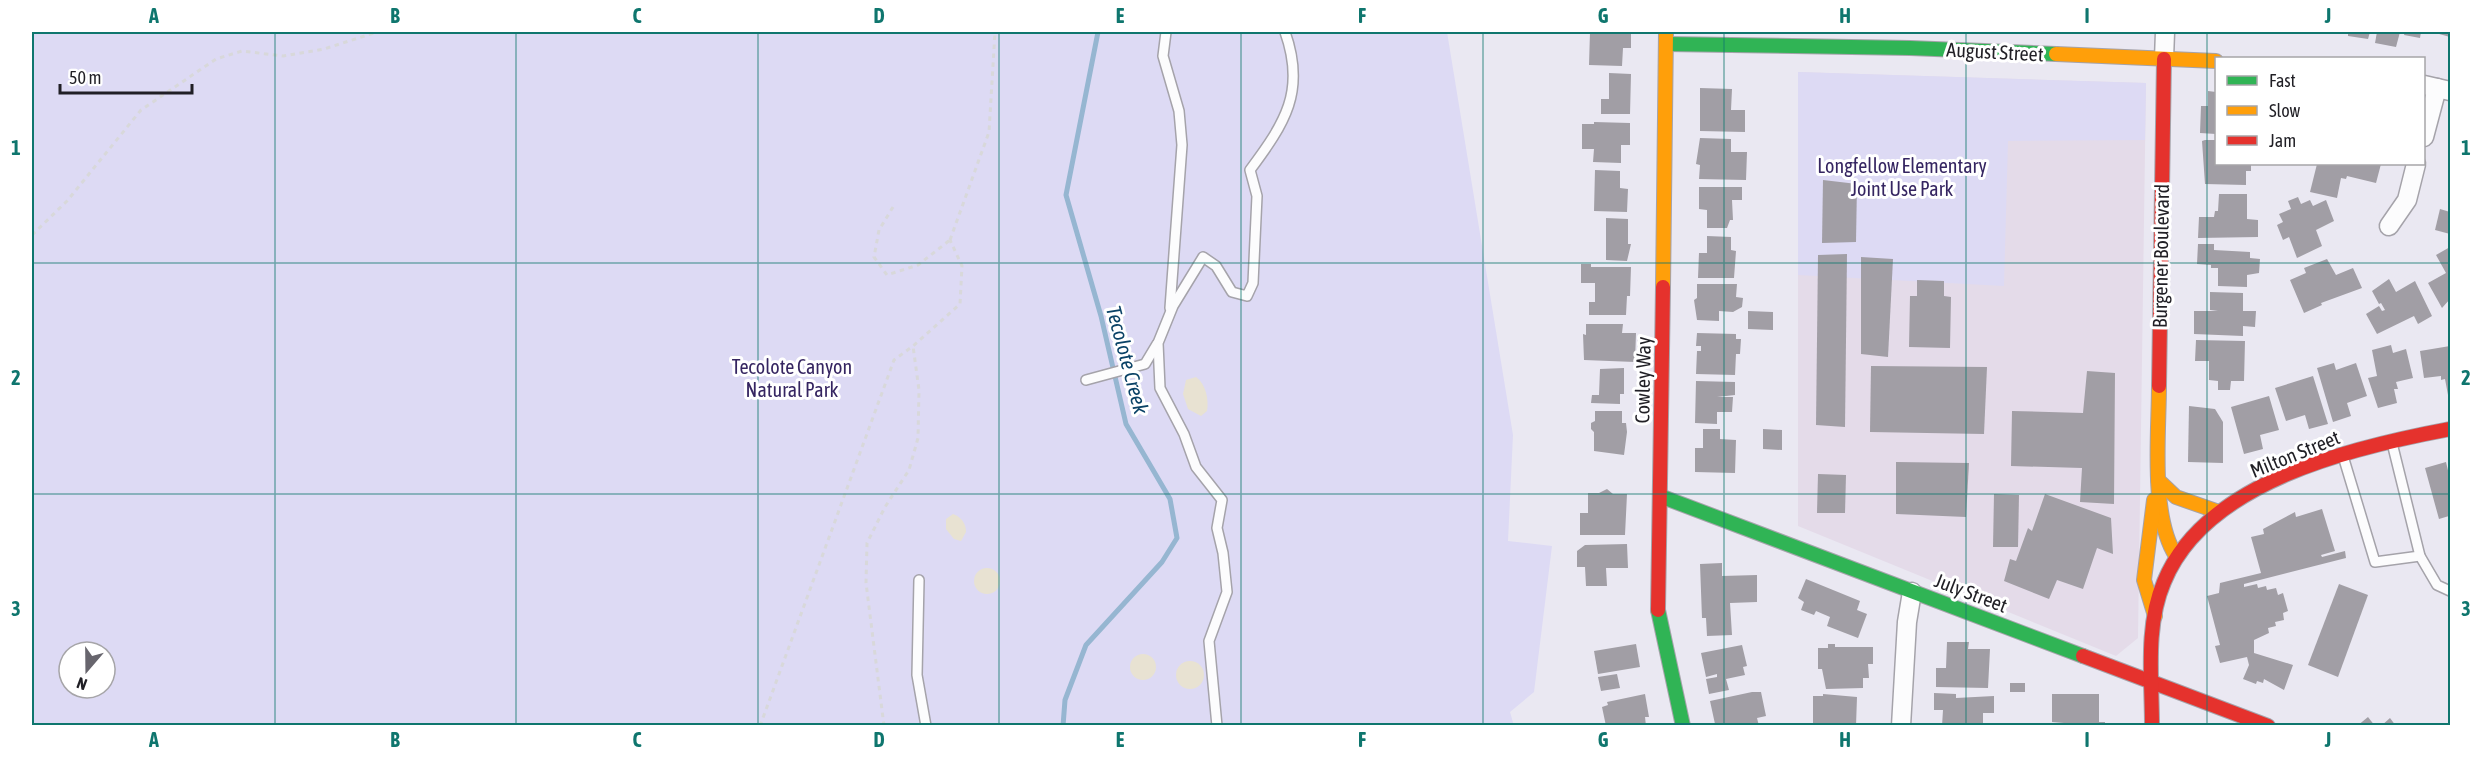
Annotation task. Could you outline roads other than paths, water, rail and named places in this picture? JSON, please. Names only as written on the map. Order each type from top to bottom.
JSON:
[{"type":"street","name":"Burgener Boulevard","points":[[2152,726],[2156,618],[2164,581],[2176,556],[2168,542],[2158,480],[2165,32]]},
{"type":"street","name":"August Street","points":[[1666,38],[1911,40],[2164,60],[2215,61]]},
{"type":"street","name":"Cowley Way","points":[[1666,38],[1658,619],[1683,726]]},
{"type":"street","points":[[2425,133],[2437,88]]},
{"type":"street","points":[[2389,226],[2407,200],[2416,165]]},
{"type":"street","name":"Milton Street","points":[[2176,556],[2197,530],[2219,512],[2260,487],[2343,454],[2391,441],[2451,429]]},
{"type":"street","name":"Burgener Boulevard","points":[[2156,618],[2144,580],[2149,524],[2158,480]]},
{"type":"street","points":[[2158,480],[2176,497],[2219,512]]},
{"type":"street","name":"July Street","points":[[1660,496],[2268,726]]},
{"type":"street","points":[[1901,726],[1907,622],[1912,592]]},
{"type":"lane","points":[[1166,32],[1163,56],[1179,111],[1182,145],[1170,313]]},
{"type":"lane","points":[[1086,380],[1145,364],[1158,343],[1170,313],[1203,257],[1216,266],[1232,292],[1246,296],[1253,283],[1257,196],[1250,170],[1280,130],[1294,76],[1285,32]]},
{"type":"lane","points":[[1158,343],[1160,388],[1184,434],[1196,467],[1222,500],[1217,528],[1223,553],[1227,592],[1209,641],[1217,726]]},
{"type":"lane","points":[[2391,441],[2420,556],[2437,585],[2451,591]]},
{"type":"lane","points":[[2343,454],[2375,562],[2420,556]]},
{"type":"lane","points":[[919,580],[916,675],[926,726]]},
{"type":"waterway","name":"Tecolote Creek","points":[[1063,726],[1065,700],[1086,645],[1162,562],[1177,538],[1170,499],[1126,424],[1101,316],[1066,195],[1098,32]]},
{"type":"park label","name":"Longfellow Elementary Joint Use Park","points":[[1902,178]]},
{"type":"park label","name":"Tecolote Canyon Natural Park","points":[[792,378]]}]
